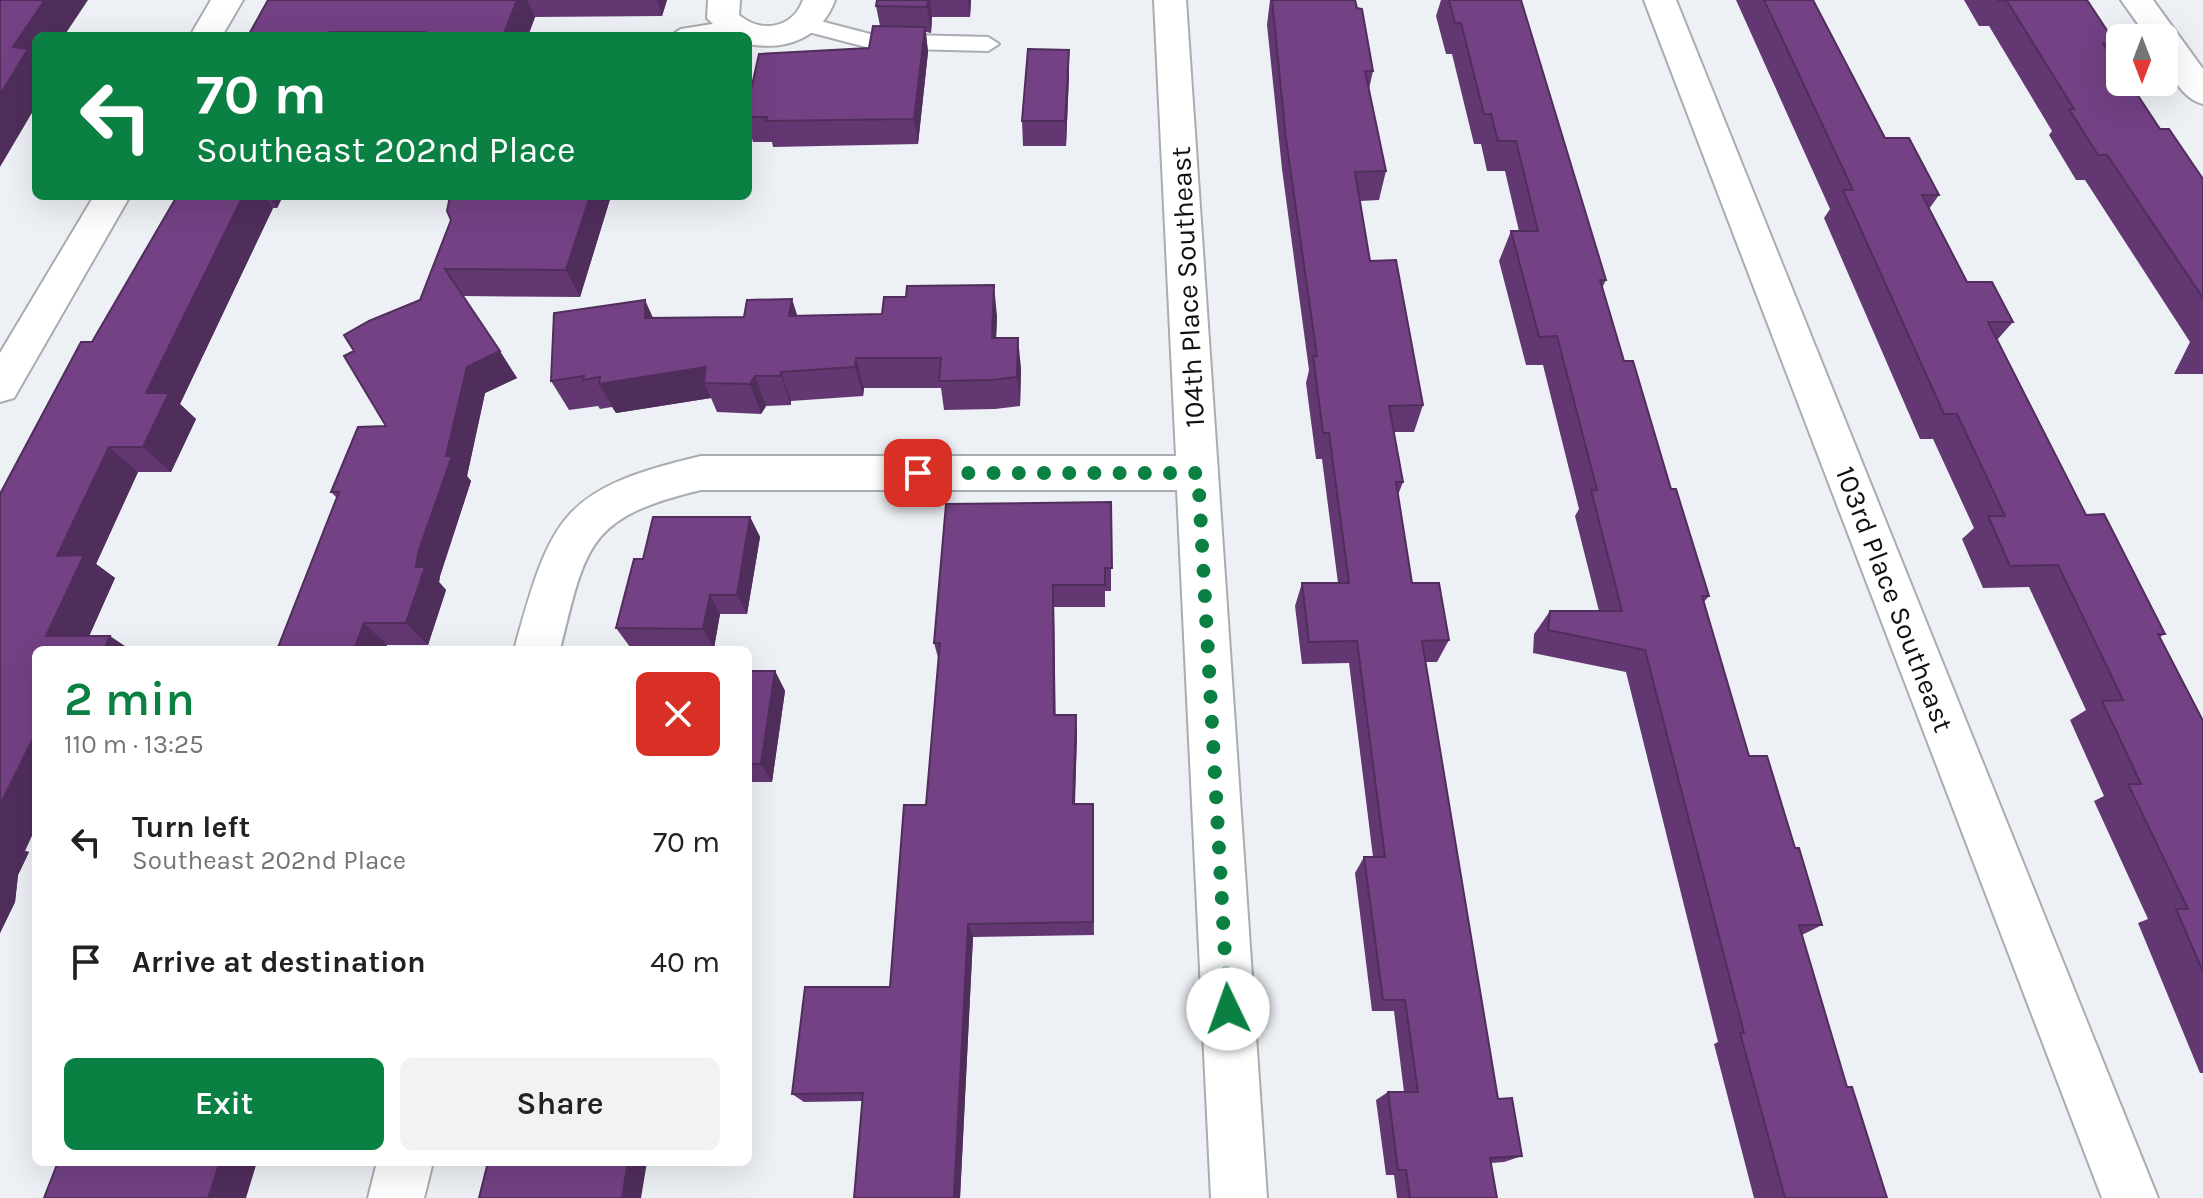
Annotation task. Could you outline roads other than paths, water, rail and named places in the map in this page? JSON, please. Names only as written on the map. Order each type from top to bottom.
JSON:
[{"type":"street","points":[[208,32],[227,0]]},
{"type":"street","name":"104th Place Southeast","points":[[1170,0],[1239,1198]]},
{"type":"street","name":"103rd Place Southeast","points":[[1660,0],[2130,1198]]},
{"type":"street","points":[[2137,0],[2154,24]]},
{"type":"street","points":[[728,14],[764,37],[783,34],[812,12]]},
{"type":"street","points":[[2178,58],[2203,93]]},
{"type":"street","points":[[0,387],[110,200]]},
{"type":"street","points":[[538,646],[553,591],[577,535],[605,506],[653,484],[701,473],[1198,473]]},
{"type":"street","points":[[396,1198],[404,1166]]},
{"type":"lane","points":[[812,12],[870,41],[988,44]]},
{"type":"lane","points":[[690,32],[728,14]]}]
